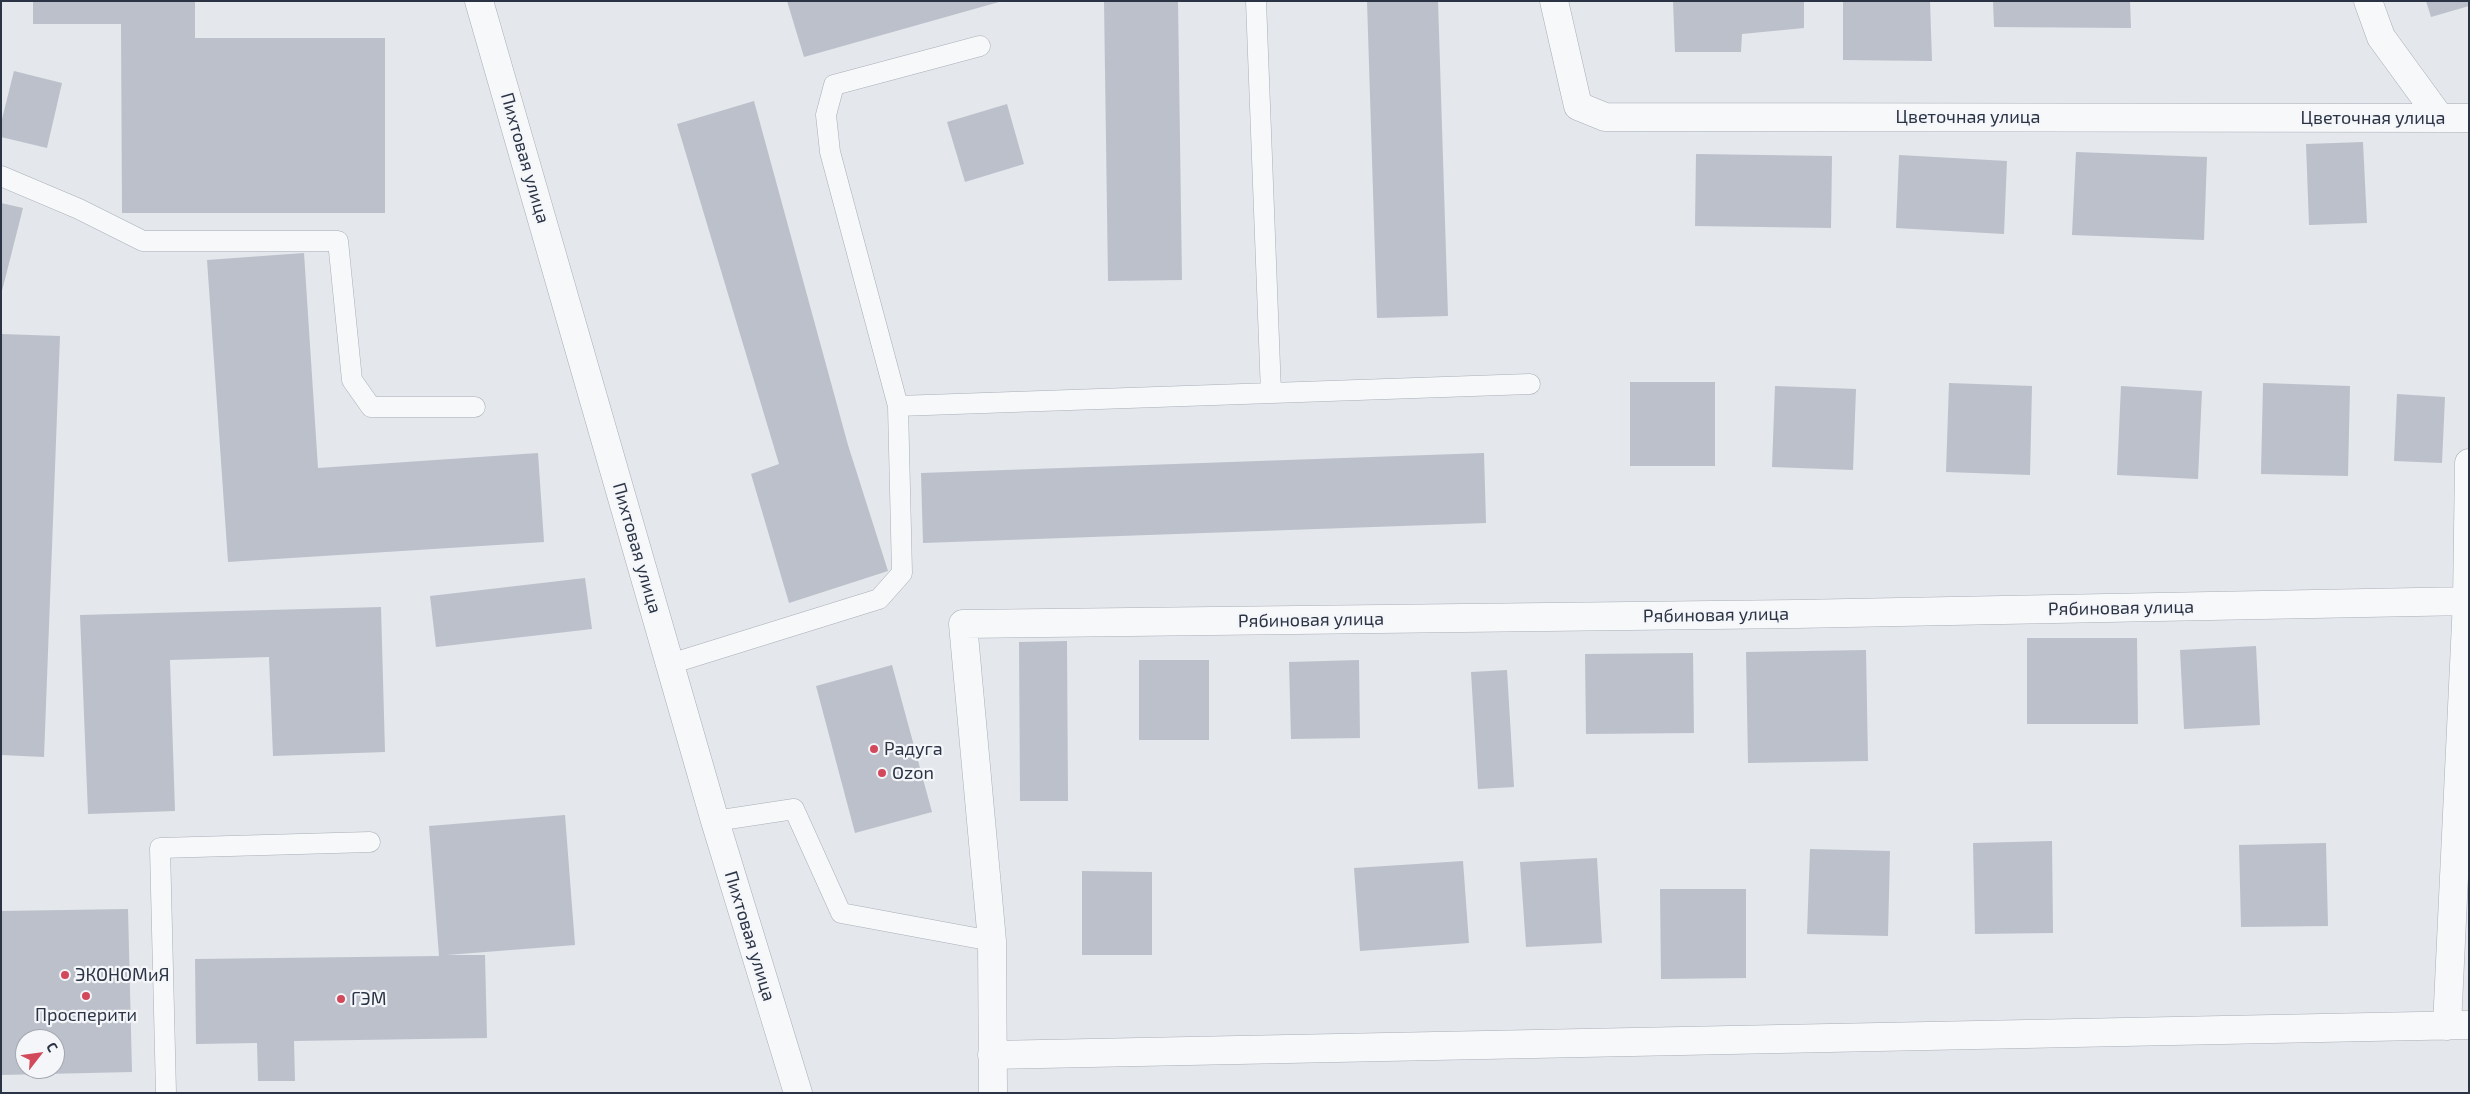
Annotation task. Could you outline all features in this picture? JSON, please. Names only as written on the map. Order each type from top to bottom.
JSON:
[{"type":"street","name":"Пихтовая улица","points":[[479,1],[715,821],[798,1093]]},
{"type":"street","name":"Цветочная улица","points":[[1554,1],[1578,106],[1605,117],[2469,118]]},
{"type":"street","points":[[2368,1],[2381,37],[2440,118]]},
{"type":"street","points":[[992,1054],[2458,1025],[2468,601],[2469,463]]},
{"type":"street","name":"Рябиновая улица","points":[[992,942],[963,624],[1806,614],[2468,601]]},
{"type":"street","points":[[992,942],[993,1093]]},
{"type":"lane","points":[[1256,1],[1271,393]]},
{"type":"lane","points":[[670,664],[878,598],[902,573],[898,406],[830,152],[826,115],[834,85],[980,46]]},
{"type":"lane","points":[[1,176],[79,209],[143,241],[338,241],[352,380],[371,407],[475,407]]},
{"type":"lane","points":[[898,406],[1530,384]]},
{"type":"lane","points":[[715,821],[794,809],[841,913],[992,942]]},
{"type":"lane","points":[[166,1093],[160,848],[370,842]]},
{"type":"building","points":[[33,1],[195,1],[195,38],[385,38],[385,213],[122,213],[121,24],[33,24]]},
{"type":"building","points":[[787,1],[999,1],[999,2],[804,57]]},
{"type":"building","points":[[1104,1],[1178,1],[1182,280],[1108,281]]},
{"type":"building","points":[[1367,1],[1438,1],[1448,316],[1377,318]]},
{"type":"building","points":[[1673,1],[1804,1],[1804,28],[1742,34],[1741,52],[1675,52]]},
{"type":"building","points":[[1843,1],[1930,1],[1932,61],[1843,60]]},
{"type":"building","points":[[1993,1],[2130,1],[2131,28],[1994,27]]},
{"type":"building","points":[[2426,1],[2469,1],[2469,6],[2431,17]]},
{"type":"building","points":[[14,71],[62,83],[47,148],[1,137],[1,123]]},
{"type":"building","points":[[754,101],[848,445],[888,571],[789,603],[751,474],[779,464],[677,124]]},
{"type":"building","points":[[1007,104],[1024,164],[965,182],[947,122]]},
{"type":"building","points":[[2363,142],[2367,223],[2309,225],[2306,144]]},
{"type":"building","points":[[2076,152],[2207,157],[2204,240],[2072,235]]},
{"type":"building","points":[[1696,154],[1832,156],[1831,228],[1695,226]]},
{"type":"building","points":[[1899,155],[2007,161],[2004,234],[1896,228]]},
{"type":"building","points":[[1,203],[23,208],[2,291],[1,291]]},
{"type":"building","points":[[304,253],[318,468],[538,453],[544,542],[228,562],[207,260]]},
{"type":"building","points":[[1,334],[60,336],[44,757],[1,755]]},
{"type":"building","points":[[1630,382],[1715,382],[1715,466],[1630,466]]},
{"type":"building","points":[[1949,383],[2032,386],[2030,475],[1946,472]]},
{"type":"building","points":[[2263,383],[2350,386],[2348,476],[2261,474]]},
{"type":"building","points":[[1775,386],[1856,389],[1853,470],[1772,467]]},
{"type":"building","points":[[2121,386],[2202,391],[2198,479],[2117,475]]},
{"type":"building","points":[[2397,394],[2445,397],[2442,463],[2394,461]]},
{"type":"building","points":[[1484,453],[1486,523],[923,543],[921,473]]},
{"type":"building","points":[[585,578],[592,629],[436,647],[430,596]]},
{"type":"building","points":[[381,607],[385,752],[273,756],[269,657],[170,660],[175,811],[88,814],[80,615]]},
{"type":"building","points":[[2027,638],[2137,638],[2138,724],[2027,724]]},
{"type":"building","points":[[1067,641],[1068,801],[1020,801],[1019,642]]},
{"type":"building","points":[[2256,646],[2260,725],[2184,729],[2180,650]]},
{"type":"building","points":[[1866,650],[1868,761],[1748,763],[1746,652]]},
{"type":"building","points":[[1693,653],[1694,733],[1586,734],[1585,654]]},
{"type":"building","points":[[1139,660],[1209,660],[1209,740],[1139,740]]},
{"type":"building","points":[[1359,660],[1360,738],[1291,739],[1289,662]]},
{"type":"building","name":"Радуга","points":[[892,665],[932,812],[855,833],[816,686]]},
{"type":"building","points":[[1507,670],[1514,787],[1478,789],[1471,672]]},
{"type":"building","points":[[565,815],[575,945],[447,955],[485,955],[487,1038],[294,1041],[295,1081],[258,1081],[257,1043],[196,1044],[195,959],[439,956],[429,826]]},
{"type":"building","points":[[2052,841],[2053,933],[1975,934],[1973,843]]},
{"type":"building","points":[[2326,843],[2328,926],[2241,927],[2239,845]]},
{"type":"building","points":[[1810,849],[1890,851],[1888,936],[1807,934]]},
{"type":"building","points":[[1597,858],[1602,943],[1526,947],[1520,862]]},
{"type":"building","points":[[1463,861],[1469,943],[1360,951],[1354,868]]},
{"type":"building","points":[[1082,871],[1152,872],[1152,955],[1082,955]]},
{"type":"building","points":[[1660,889],[1746,889],[1746,978],[1661,979]]},
{"type":"building","name":"ЭКОНОМиЯ","points":[[128,909],[132,1072],[65,1074],[65,1029],[15,1029],[15,1075],[1,1075],[1,911]]},
{"type":"place","name":"Радуга","points":[[874,749]]},
{"type":"place","name":"Ozon","points":[[882,773]]},
{"type":"place","name":"ЭКОНОМиЯ","points":[[65,975]]},
{"type":"place","name":"Просперити","points":[[86,996]]},
{"type":"place","name":"ГЭМ","points":[[341,999]]}]
